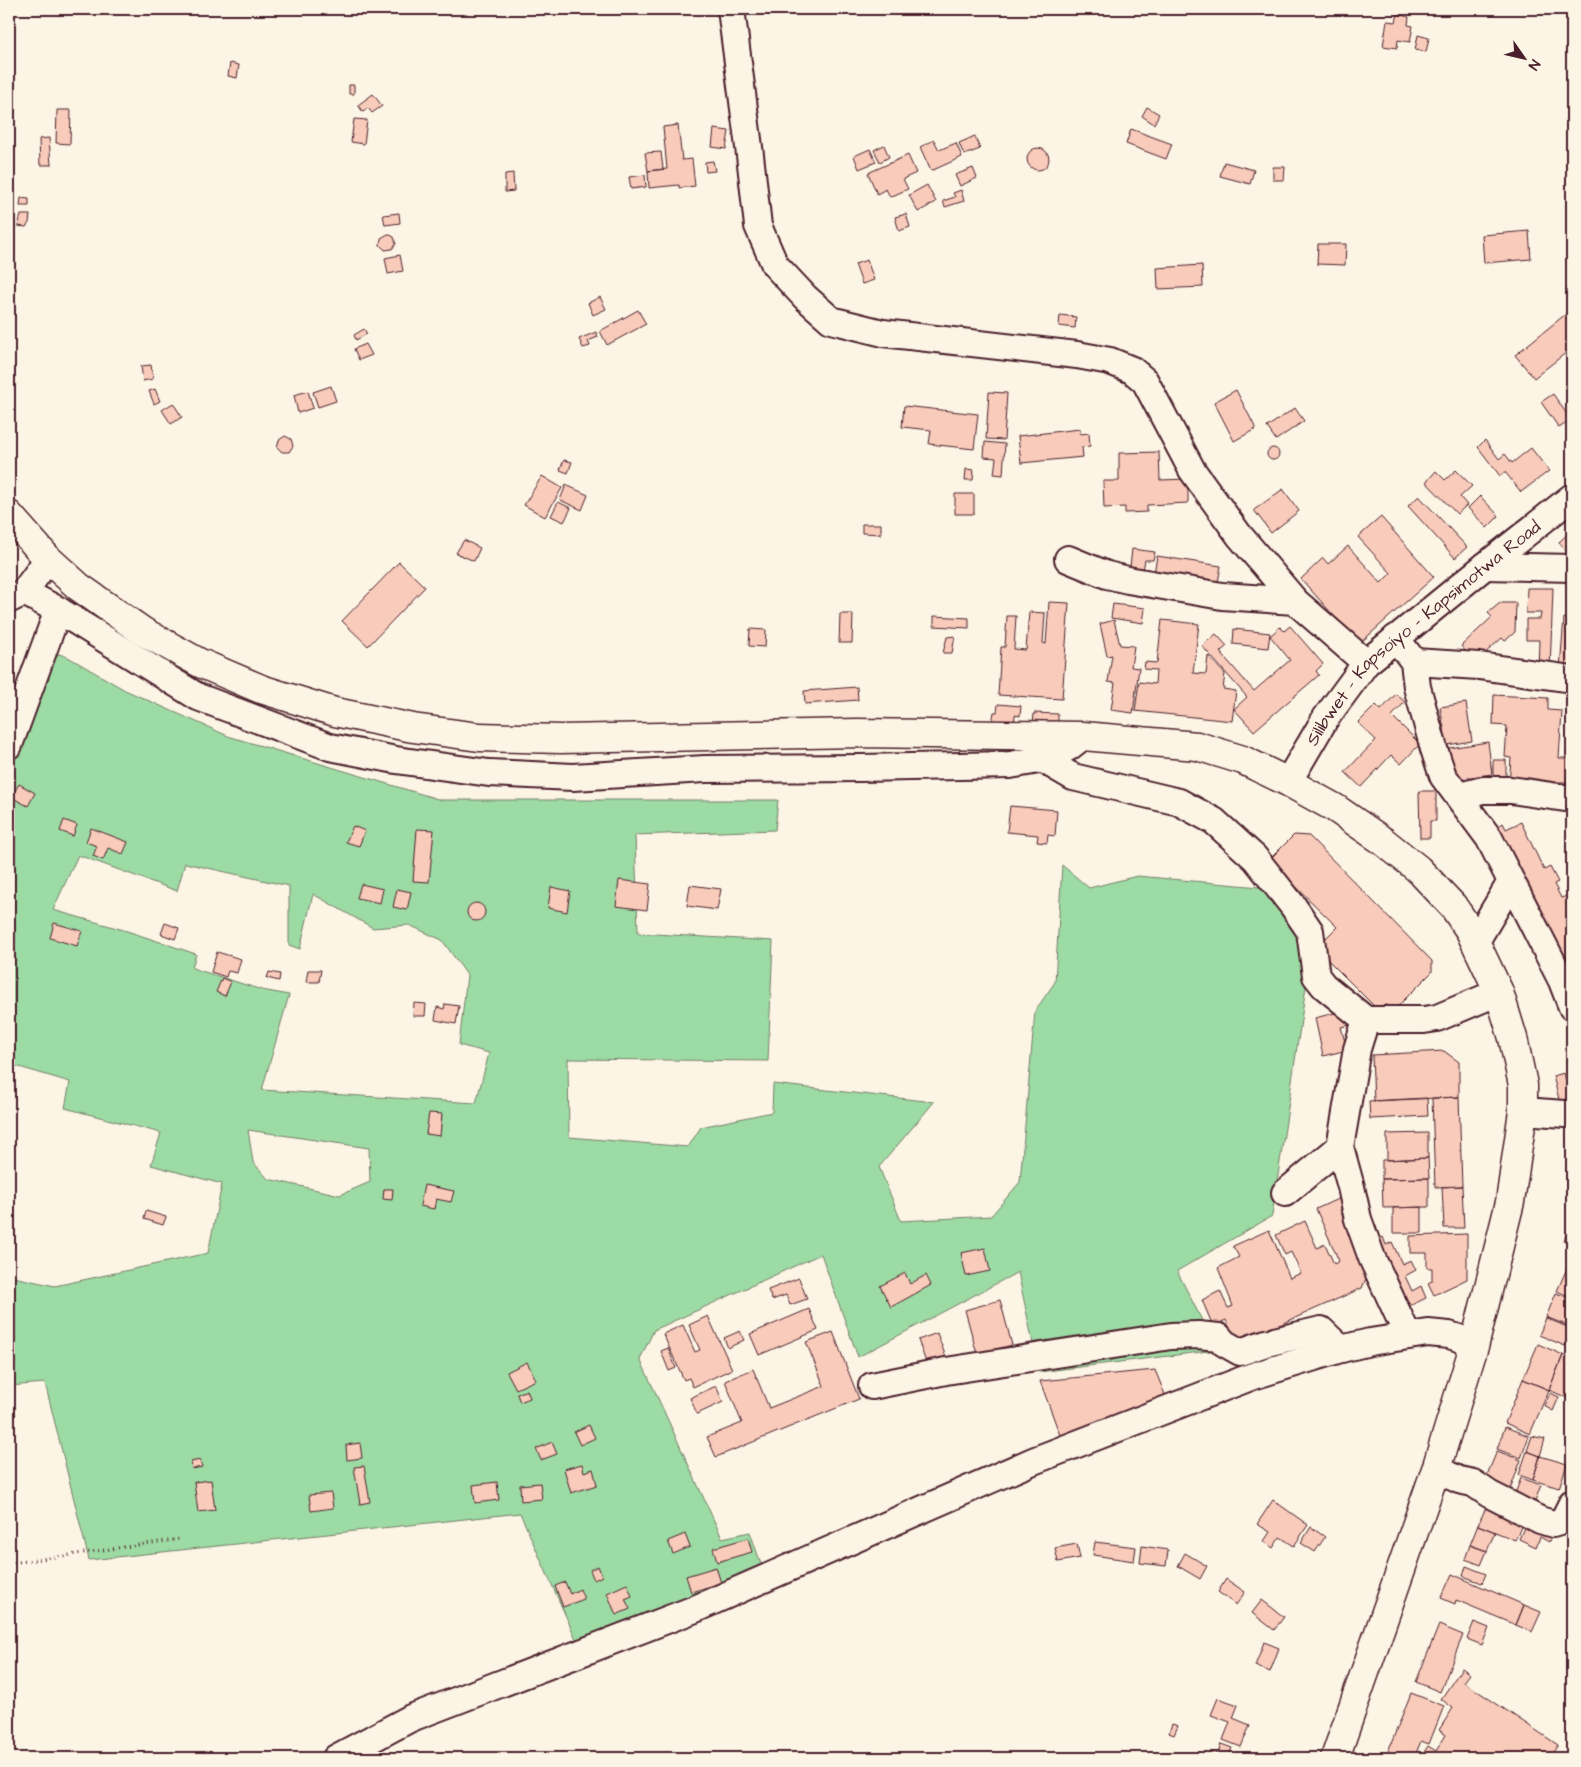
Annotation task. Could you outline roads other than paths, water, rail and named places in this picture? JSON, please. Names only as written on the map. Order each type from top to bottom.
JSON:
[{"type":"main road","points":[[9,516],[48,559],[80,587],[142,631],[200,663],[261,689],[335,712],[413,728],[479,738],[561,739],[857,733],[1083,736],[1197,746],[1243,760],[1335,808],[1383,840],[1418,869],[1452,906],[1476,941],[1500,992],[1513,1038],[1523,1085],[1523,1111],[1510,1202],[1475,1344],[1436,1469],[1335,1758]]},
{"type":"street","points":[[730,9],[758,226],[776,265],[805,297],[832,320],[883,333],[1076,355],[1110,361],[1132,370],[1145,381],[1192,470],[1239,535],[1295,601],[1366,663]]},
{"type":"street","name":"Silibwet - Kapsoiyo - Kapsimotwa Road","points":[[1288,782],[1325,719],[1366,663],[1572,497]]},
{"type":"street","points":[[48,559],[16,596],[58,610],[198,697],[330,747],[396,760],[489,773],[573,778],[705,769],[1010,765],[1042,760],[1069,747],[1083,736]]},
{"type":"street","points":[[1068,559],[1107,575],[1128,580],[1222,596],[1295,601]]},
{"type":"street","points":[[1485,566],[1572,568]]},
{"type":"street","points":[[9,745],[58,610]]},
{"type":"street","points":[[1396,638],[1414,662],[1417,687],[1443,776],[1489,838],[1562,980],[1572,1007]]},
{"type":"street","points":[[1414,662],[1479,666],[1572,678]]},
{"type":"street","points":[[1042,760],[1073,776],[1179,802],[1214,821],[1255,858],[1310,931],[1316,976],[1324,986],[1366,1020],[1424,1020],[1437,1018],[1500,992]]},
{"type":"street","points":[[1459,796],[1482,790],[1492,790],[1524,791],[1572,799]]},
{"type":"street","points":[[1476,941],[1511,882]]},
{"type":"street","points":[[1366,1020],[1357,1049],[1340,1147],[1352,1187],[1358,1220],[1372,1258],[1408,1336]]},
{"type":"street","points":[[1523,1111],[1572,1113]]},
{"type":"street","points":[[1284,1194],[1340,1147]]},
{"type":"street","points":[[872,1386],[946,1371],[1171,1336],[1198,1335],[1219,1337],[1224,1343],[1240,1352],[1266,1343],[1321,1330],[1341,1349]]},
{"type":"street","points":[[347,1755],[411,1718],[695,1609],[1033,1461],[1253,1376],[1341,1349],[1428,1333],[1442,1334],[1475,1344]]},
{"type":"street","points":[[1436,1469],[1459,1480],[1473,1483],[1489,1494],[1540,1520],[1553,1524],[1563,1521],[1572,1503]]}]
